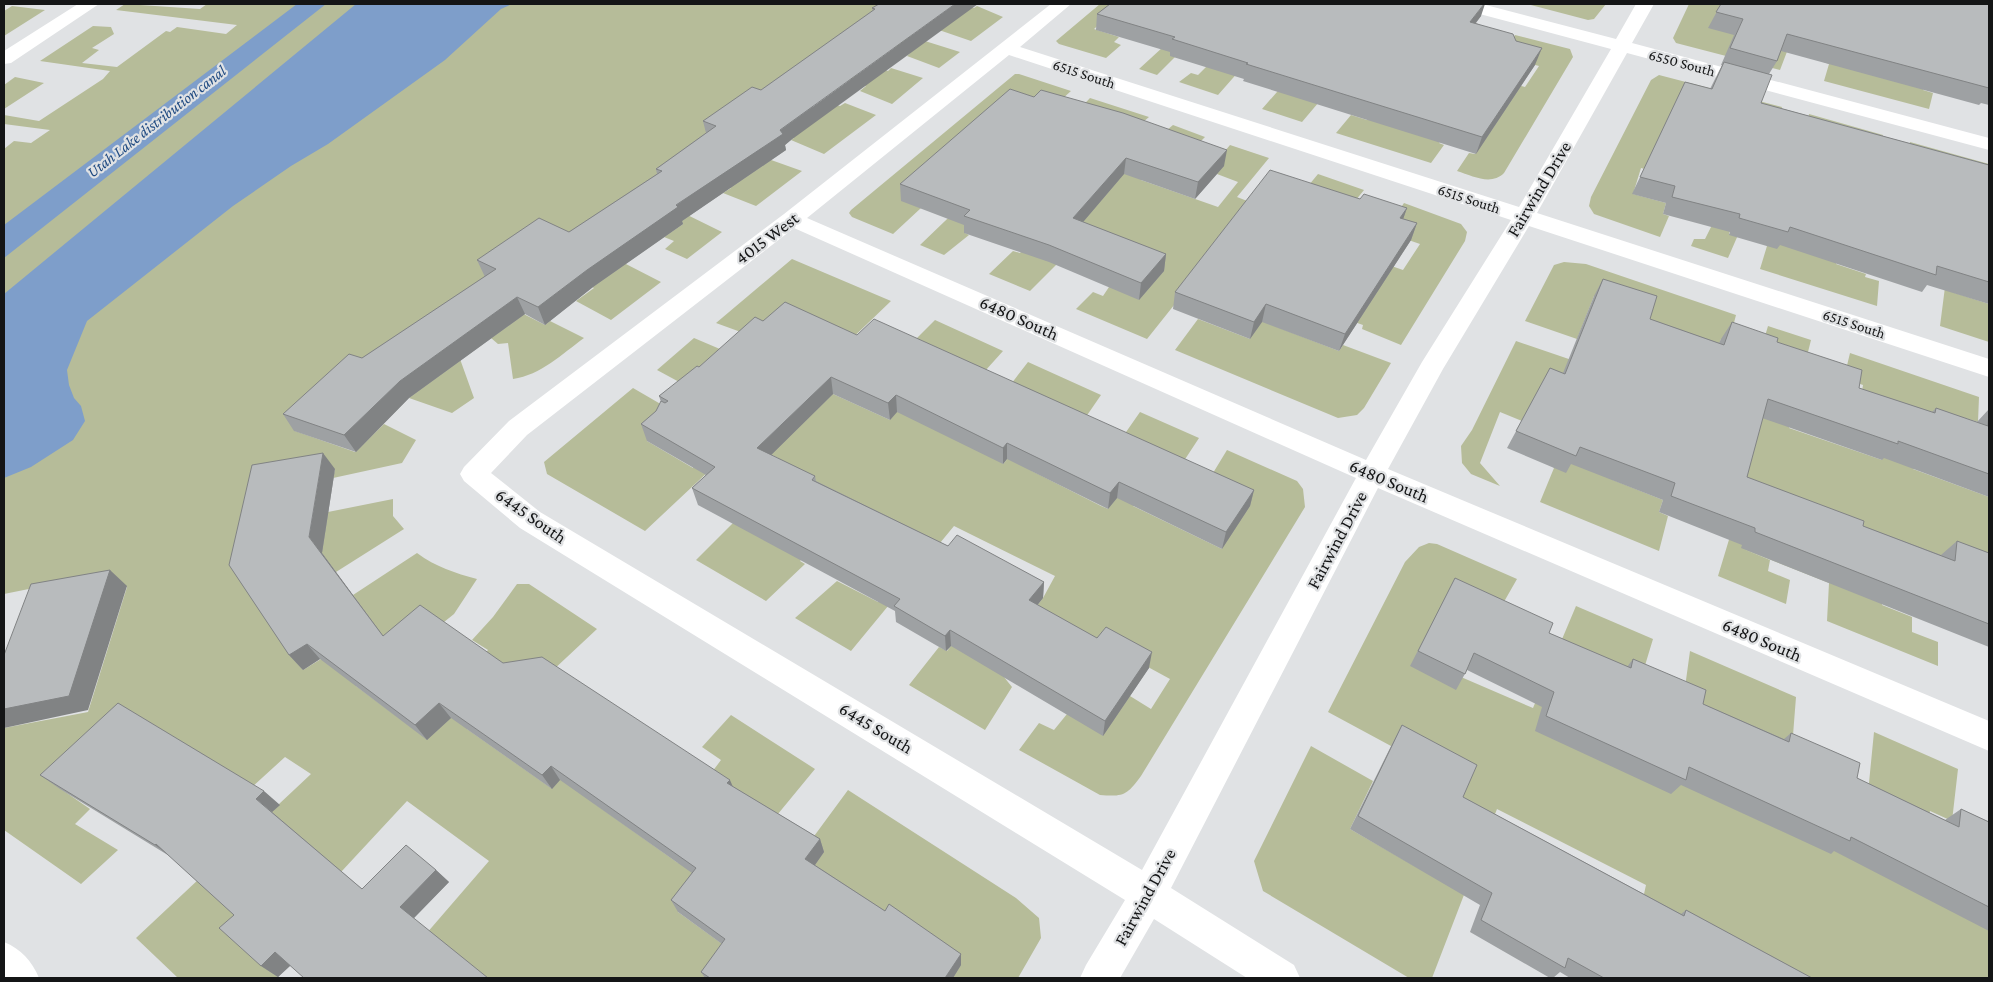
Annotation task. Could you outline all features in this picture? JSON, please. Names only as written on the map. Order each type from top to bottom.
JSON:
[{"type":"street","points":[[4,60],[90,4]]},
{"type":"street","name":"4015 West","points":[[474,474],[518,428],[792,219],[1062,4]]},
{"type":"street","name":"6550 South","points":[[1463,4],[1989,144]]},
{"type":"street","name":"Fairwind Drive","points":[[1099,978],[1148,895],[1372,474],[1431,368],[1539,192],[1645,4]]},
{"type":"street","name":"6515 South","points":[[1006,48],[1989,368]]},
{"type":"street","name":"6480 South","points":[[792,219],[1372,474],[1989,736]]},
{"type":"street","name":"6445 South","points":[[474,474],[530,520],[845,708],[1281,978]]},
{"type":"street","points":[[4,961],[20,978]]},
{"type":"green space","points":[[125,4],[200,9],[207,4],[901,4],[874,25],[960,52],[939,68],[907,56],[911,52],[862,37],[826,64],[865,77],[878,67],[888,71],[891,68],[923,78],[892,104],[860,91],[866,86],[816,69],[775,99],[813,113],[828,102],[840,106],[845,103],[876,115],[824,154],[791,140],[794,138],[782,134],[800,120],[755,103],[707,137],[802,171],[756,206],[723,193],[731,188],[721,184],[744,166],[707,152],[661,185],[674,191],[661,202],[722,232],[687,259],[665,249],[674,241],[664,237],[683,224],[643,204],[585,243],[661,282],[611,320],[576,301],[594,288],[564,273],[589,255],[545,235],[485,277],[526,297],[512,308],[545,325],[550,321],[584,338],[542,368],[523,377],[513,379],[508,343],[498,344],[491,338],[509,325],[475,306],[406,352],[441,373],[460,359],[474,398],[452,413],[409,398],[418,390],[359,372],[295,431],[355,452],[384,424],[416,440],[402,463],[333,478],[335,469],[265,482],[249,557],[323,543],[328,512],[393,499],[393,516],[404,529],[336,572],[331,566],[261,606],[303,670],[375,626],[353,595],[417,553],[446,569],[477,579],[454,614],[439,626],[431,621],[356,686],[427,739],[486,685],[469,673],[488,650],[472,640],[493,617],[517,584],[529,584],[597,629],[551,672],[521,677],[467,729],[551,788],[610,726],[647,746],[595,804],[678,863],[736,794],[709,776],[721,760],[702,747],[731,715],[815,769],[773,820],[758,812],[678,912],[732,951],[711,978],[487,978],[437,938],[400,978],[388,978],[489,861],[407,801],[341,872],[294,832],[222,899],[251,926],[238,939],[277,978],[178,978],[136,938],[311,774],[285,757],[251,788],[240,790],[137,719],[61,789],[90,809],[75,824],[118,850],[81,884],[4,830],[4,728],[88,712],[127,587],[95,591],[98,575],[4,594],[4,149],[14,141],[31,143],[50,130],[4,124],[4,115],[39,121],[103,79],[110,71],[40,61],[93,26],[111,27],[114,34],[92,48],[99,50],[82,63],[117,67],[166,31],[170,32],[177,27],[226,34],[237,25],[116,10]]},
{"type":"green space","points":[[960,4],[974,8],[977,6],[1003,17],[971,41],[939,30]]},
{"type":"green space","points":[[1100,4],[1402,4],[1454,67],[1525,87],[1539,66],[1517,60],[1507,48],[1515,35],[1570,49],[1573,57],[1504,173],[1493,179],[1482,179],[1457,171],[1469,153],[1475,154],[1495,125],[1446,133],[1439,143],[1444,145],[1431,163],[1336,133],[1351,115],[1367,120],[1373,112],[1341,76],[1302,122],[1262,109],[1291,76],[1247,62],[1218,95],[1179,82],[1191,73],[1198,75],[1211,62],[1175,57],[1157,75],[1139,69],[1163,47],[1115,10],[1094,29],[1119,37],[1114,42],[1121,45],[1106,58],[1059,44],[1056,41]]},
{"type":"green space","points":[[1527,4],[1606,4],[1594,19],[1588,20]]},
{"type":"green space","points":[[1689,4],[1885,4],[1925,85],[1923,90],[1933,93],[1929,109],[1824,81],[1829,64],[1788,49],[1780,70],[1676,43],[1673,38]]},
{"type":"green space","points":[[12,6],[45,10],[4,36],[4,11]]},
{"type":"green space","points":[[1015,74],[1071,91],[1050,110],[1072,117],[1090,98],[1149,117],[1130,133],[1154,141],[1173,125],[1205,137],[1188,154],[1141,180],[1218,207],[1238,182],[1217,174],[1215,163],[1230,145],[1269,158],[1237,197],[1255,204],[1304,191],[1318,174],[1364,190],[1330,232],[1334,246],[1403,270],[1420,244],[1394,235],[1391,222],[1404,203],[1461,224],[1467,232],[1465,241],[1401,345],[1362,329],[1363,325],[1346,319],[1272,325],[1339,351],[1343,345],[1391,363],[1364,408],[1357,415],[1338,418],[1175,350],[1198,319],[1250,339],[1202,270],[1147,339],[1076,309],[1093,292],[1103,296],[1109,287],[1075,246],[1030,291],[989,274],[1013,251],[1020,253],[1039,232],[1066,241],[1091,212],[965,233],[969,235],[944,255],[920,245],[995,173],[902,200],[921,208],[893,234],[852,217],[849,213],[851,210]]},
{"type":"green space","points":[[1659,75],[1782,107],[1776,126],[1807,135],[1809,114],[1883,135],[1879,155],[1908,154],[1910,142],[1989,164],[1989,193],[1955,293],[1989,304],[1989,342],[1940,326],[1949,256],[1846,227],[1836,264],[1866,274],[1865,277],[1879,281],[1877,306],[1760,269],[1767,246],[1742,198],[1729,234],[1738,235],[1728,258],[1691,246],[1694,239],[1705,239],[1712,225],[1715,187],[1641,168],[1633,194],[1666,203],[1663,214],[1669,216],[1660,237],[1594,214],[1589,206],[1591,197],[1651,80]]},
{"type":"green space","points":[[15,77],[44,83],[4,109],[4,85]]},
{"type":"green space","points":[[792,259],[891,301],[841,349],[833,394],[890,420],[906,349],[935,320],[1003,351],[976,381],[1003,464],[1036,426],[1008,388],[1028,362],[1101,395],[1079,427],[1032,471],[1101,506],[1108,509],[1117,445],[1140,412],[1199,438],[1176,473],[1133,506],[1222,549],[1213,473],[1227,450],[1297,481],[1303,489],[1305,507],[1141,776],[1128,791],[1115,796],[1100,795],[1019,750],[1039,723],[1054,730],[1067,714],[1130,696],[1151,709],[1170,679],[1104,643],[1044,625],[1004,677],[1012,687],[985,730],[909,685],[939,647],[947,651],[965,629],[1002,651],[1043,598],[1055,576],[954,526],[851,651],[795,618],[837,581],[878,602],[922,549],[845,511],[800,561],[805,564],[766,601],[696,560],[733,523],[778,458],[742,440],[645,531],[547,474],[544,462],[633,388],[664,406],[647,441],[693,468],[694,390],[657,370],[694,338],[734,355],[749,335],[716,323]]},
{"type":"green space","points":[[1564,262],[1586,264],[1736,315],[1729,342],[1721,339],[1712,362],[1760,353],[1768,326],[1811,340],[1789,428],[1882,460],[1859,410],[1863,385],[1844,378],[1850,353],[1979,397],[1978,422],[1962,417],[1958,438],[1913,469],[1989,497],[1989,576],[1888,558],[1882,605],[1912,617],[1912,632],[1938,642],[1938,666],[1827,621],[1829,583],[1741,548],[1770,560],[1768,571],[1790,580],[1786,604],[1718,576],[1731,533],[1739,476],[1613,480],[1663,500],[1659,512],[1668,516],[1659,551],[1540,502],[1554,468],[1522,421],[1500,412],[1480,463],[1500,486],[1471,474],[1462,463],[1461,446],[1472,430],[1516,341],[1604,371],[1594,296],[1577,339],[1525,321],[1554,265]]},
{"type":"green space","points":[[1429,543],[1437,544],[1517,579],[1461,677],[1533,708],[1576,606],[1653,639],[1640,682],[1683,702],[1690,651],[1796,697],[1792,748],[1711,798],[1831,853],[1868,793],[1874,732],[1958,769],[1952,821],[1930,811],[1923,833],[1989,931],[1989,978],[1773,978],[1640,912],[1646,885],[1497,809],[1432,978],[1409,978],[1263,891],[1254,861],[1311,746],[1373,781],[1350,829],[1457,888],[1391,746],[1328,712],[1405,562],[1419,547]]},
{"type":"green space","points":[[848,790],[1016,898],[1039,918],[1041,938],[1018,978],[783,978],[810,872],[809,843]]},
{"type":"water","name":"Utah Lake distribution canal","points":[[297,4],[326,4],[4,258],[4,225]]},
{"type":"water","points":[[356,4],[512,4],[501,9],[445,60],[328,144],[291,166],[233,206],[87,321],[67,370],[69,385],[74,398],[81,406],[85,421],[73,440],[31,467],[4,478],[4,294]]},
{"type":"building","points":[[879,4],[955,4],[780,130],[783,134],[676,205],[678,207],[587,270],[538,307],[517,297],[400,381],[344,435],[283,414],[349,354],[362,358],[496,269],[477,260],[539,218],[569,232],[662,171],[656,169],[716,126],[703,121],[752,87],[761,90],[875,9],[872,8]]},
{"type":"building","points":[[1110,4],[1484,4],[1470,22],[1513,34],[1516,41],[1542,48],[1482,137],[1246,64],[1248,63],[1172,39],[1175,37],[1097,14]]},
{"type":"building","points":[[1721,4],[1989,4],[1989,88],[1787,34],[1777,61],[1730,48],[1743,19],[1716,12]]},
{"type":"building","points":[[1724,62],[1772,75],[1761,103],[1989,165],[1989,282],[1937,266],[1936,275],[1790,227],[1788,232],[1739,218],[1740,214],[1672,197],[1675,186],[1640,177],[1685,82],[1712,89]]},
{"type":"building","points":[[1010,89],[1034,97],[1041,90],[1123,113],[1227,150],[1198,182],[1126,158],[1073,218],[1166,254],[1141,283],[1049,245],[964,216],[970,210],[900,184]]},
{"type":"building","points":[[1270,170],[1360,199],[1364,194],[1407,208],[1400,218],[1417,223],[1345,334],[1266,304],[1254,322],[1175,292]]},
{"type":"building","points":[[1603,279],[1657,296],[1650,319],[1724,345],[1732,322],[1778,338],[1777,342],[1862,370],[1859,388],[1935,413],[1936,408],[1988,426],[1989,411],[1989,474],[1898,441],[1898,444],[1768,399],[1747,477],[1864,521],[1863,526],[1955,561],[1957,541],[1989,553],[1989,624],[1755,532],[1755,528],[1671,496],[1675,483],[1580,447],[1576,456],[1516,431],[1550,368],[1565,374]]},
{"type":"building","points":[[785,302],[857,335],[874,319],[1254,490],[1226,532],[1119,482],[1110,493],[1007,443],[1003,448],[896,395],[888,403],[831,377],[757,448],[815,476],[812,480],[948,546],[957,535],[1044,582],[1029,600],[1097,638],[1106,627],[1152,652],[1105,721],[950,630],[945,636],[894,606],[900,599],[692,488],[715,467],[641,424],[656,411],[661,401],[665,403],[668,401],[659,396],[697,366],[699,367],[755,317],[763,321]]},
{"type":"building","points":[[323,453],[309,537],[383,636],[420,605],[503,663],[542,657],[730,780],[727,783],[820,839],[805,859],[885,911],[889,904],[961,954],[945,978],[710,978],[701,972],[725,939],[671,900],[696,868],[551,766],[542,775],[439,703],[415,725],[307,644],[289,655],[229,565],[252,465]]},
{"type":"building","points":[[110,570],[69,696],[4,709],[4,655],[31,584]]},
{"type":"building","points":[[1455,578],[1553,623],[1549,633],[1631,668],[1633,659],[1706,690],[1703,704],[1789,742],[1791,733],[1860,763],[1857,778],[1959,827],[1961,809],[1989,822],[1989,907],[1851,837],[1850,841],[1689,767],[1686,780],[1546,716],[1554,692],[1474,653],[1465,674],[1418,651]]},
{"type":"building","points":[[118,703],[264,791],[256,799],[362,889],[406,845],[436,870],[400,907],[488,978],[304,978],[275,952],[261,966],[219,928],[234,915],[156,844],[40,775]]},
{"type":"building","points":[[1402,725],[1477,765],[1463,797],[1684,916],[1686,910],[1812,978],[1604,978],[1568,958],[1565,968],[1481,920],[1492,893],[1358,816]]}]
